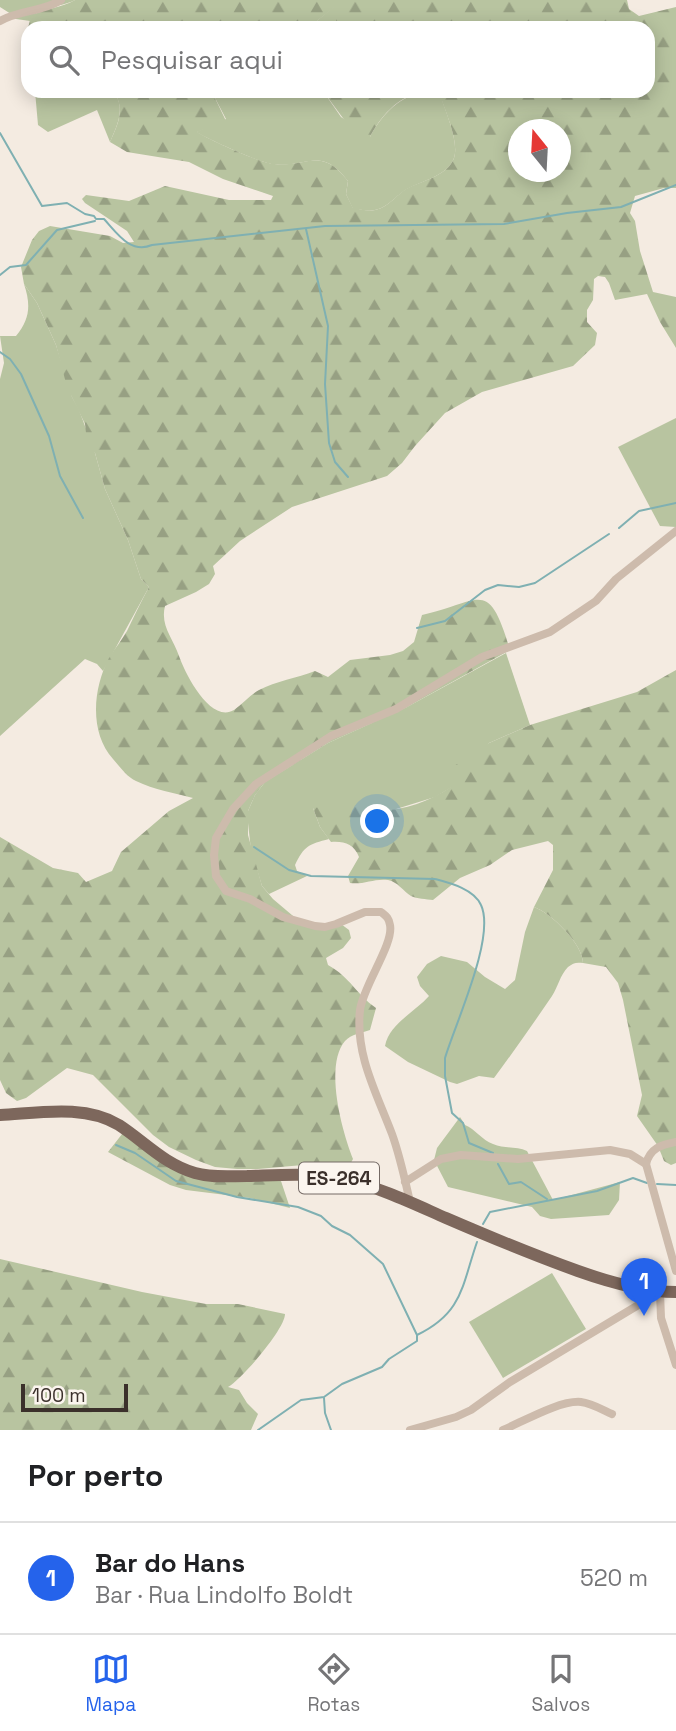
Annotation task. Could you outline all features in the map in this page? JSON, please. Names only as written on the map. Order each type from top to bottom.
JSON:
[{"type":"main road","name":"ES-264","points":[[0,1115],[86,1113],[111,1121],[169,1163],[200,1175],[318,1175],[370,1186],[553,1262],[606,1280],[660,1292],[676,1292]]},
{"type":"street","points":[[0,21],[61,0]]},
{"type":"street","points":[[410,1202],[393,1136],[367,1076],[360,1031],[360,1010],[366,988],[391,931],[389,920],[381,912],[365,912],[336,924],[315,926],[283,917],[250,899],[226,891],[216,876],[216,838],[233,808],[256,784],[331,736],[396,709],[482,657],[550,632],[596,601],[616,579],[676,531]]},
{"type":"street","points":[[676,1142],[663,1144],[652,1150],[646,1164],[676,1271]]},
{"type":"street","points":[[405,1182],[441,1159],[461,1155],[533,1158],[610,1150],[630,1154],[646,1164]]},
{"type":"street","points":[[410,1430],[456,1417],[660,1292],[661,1318],[676,1365]]},
{"type":"street","points":[[503,1430],[577,1402],[584,1402],[612,1414]]},
{"type":"street","points":[[446,1430],[456,1417]]},
{"type":"green space","points":[[0,0],[75,0],[44,9],[30,21],[9,18],[11,14],[0,7]]},
{"type":"green space","points":[[75,0],[627,0],[629,9],[639,16],[676,7],[676,188],[664,188],[635,196],[630,213],[635,221],[640,251],[653,292],[676,297],[676,348],[647,294],[615,300],[605,277],[598,276],[594,279],[593,300],[587,310],[587,322],[597,333],[595,345],[573,366],[482,392],[445,413],[402,463],[387,476],[292,507],[240,541],[213,566],[215,574],[209,584],[165,606],[166,626],[193,684],[208,704],[225,712],[234,710],[256,692],[272,684],[315,671],[328,677],[350,660],[403,651],[414,642],[422,615],[470,601],[488,603],[495,611],[510,650],[407,707],[328,743],[265,782],[248,811],[248,835],[262,886],[299,921],[321,925],[341,924],[349,930],[351,938],[343,948],[326,958],[328,965],[376,1008],[370,1030],[353,1035],[345,1041],[336,1066],[335,1082],[340,1116],[353,1159],[347,1170],[303,1165],[258,1169],[215,1167],[169,1147],[153,1135],[93,1075],[67,1068],[26,1098],[17,1101],[6,1093],[0,1080],[0,837],[53,868],[78,873],[86,882],[112,871],[121,852],[169,811],[193,798],[157,789],[133,779],[113,759],[100,736],[96,710],[104,670],[149,587],[141,579],[128,540],[105,489],[95,453],[83,442],[85,424],[67,387],[56,345],[37,303],[24,284],[21,267],[32,240],[39,231],[50,226],[110,236],[123,243],[134,242],[127,231],[85,203],[82,199],[86,195],[129,201],[165,186],[229,200],[271,200],[273,196],[223,179],[189,162],[127,152],[110,142],[120,110],[117,98],[215,98],[226,121],[197,132],[267,163],[286,164],[314,160],[330,164],[348,181],[346,194],[353,208],[372,211],[385,206],[410,187],[441,173],[451,164],[455,152],[452,129],[442,101],[435,98],[655,98],[655,21],[336,21],[336,6],[317,21],[30,21],[31,16]]},
{"type":"green space","points":[[336,5],[336,21],[317,21]]},
{"type":"green space","points":[[36,98],[117,98],[119,103],[118,122],[110,142],[97,110],[48,132],[38,125]]},
{"type":"green space","points":[[215,98],[328,98],[341,117],[370,137],[384,116],[404,99],[436,98],[442,100],[454,137],[455,152],[447,169],[406,190],[389,203],[370,211],[353,209],[346,194],[348,181],[330,164],[314,160],[285,164],[266,163],[196,132],[226,119]]},
{"type":"green space","points":[[328,98],[406,98],[390,109],[370,137],[351,129]]},
{"type":"green space","points":[[24,284],[37,303],[56,345],[72,397],[95,453],[105,489],[128,540],[141,579],[149,587],[103,671],[97,664],[85,659],[0,736],[0,379],[4,363],[0,336],[16,336],[27,318],[28,299]]},
{"type":"green space","points":[[676,418],[676,527],[660,526],[618,447]]},
{"type":"green space","points":[[506,653],[530,725],[489,743],[452,787],[435,797],[393,810],[313,808],[320,827],[329,839],[308,847],[298,859],[295,865],[297,871],[307,876],[269,894],[262,886],[251,850],[248,823],[248,811],[265,782],[328,743],[407,707]]},
{"type":"green space","points":[[676,670],[676,1163],[671,1165],[664,1161],[658,1146],[637,1116],[642,1095],[618,983],[606,967],[583,963],[578,947],[565,930],[534,907],[553,870],[553,845],[548,841],[512,850],[490,865],[460,878],[433,900],[419,898],[411,896],[388,880],[350,883],[348,876],[359,857],[348,844],[331,842],[320,827],[313,808],[367,800],[379,811],[408,807],[435,797],[451,787],[454,766],[489,743],[530,725],[637,692]]},
{"type":"green space","points":[[534,907],[565,930],[578,947],[583,963],[573,964],[565,970],[552,996],[494,1078],[479,1076],[457,1084],[450,1082],[408,1062],[385,1046],[387,1038],[397,1025],[429,996],[420,986],[417,977],[427,964],[441,956],[467,962],[505,989],[515,980],[525,932]]},
{"type":"green space","points":[[460,1117],[465,1125],[489,1142],[527,1151],[553,1200],[620,1182],[619,1200],[609,1215],[551,1219],[540,1216],[532,1207],[448,1187],[434,1160],[437,1148]]},
{"type":"green space","points":[[126,1129],[192,1170],[280,1178],[290,1208],[250,1198],[186,1190],[170,1185],[108,1152]]},
{"type":"green space","points":[[0,1259],[142,1292],[206,1304],[238,1304],[285,1314],[278,1331],[262,1353],[228,1387],[239,1390],[258,1414],[251,1430],[0,1430]]},
{"type":"green space","points":[[552,1273],[586,1329],[503,1378],[469,1322]]},
{"type":"waterway","points":[[0,133],[42,206],[67,203],[96,219],[104,219],[119,236],[137,247],[325,226],[504,224],[621,207],[676,185]]},
{"type":"waterway","points":[[0,275],[10,267],[26,265],[57,230],[95,221]]},
{"type":"waterway","points":[[306,229],[328,326],[325,384],[329,443],[335,462],[348,477]]},
{"type":"waterway","points":[[0,352],[10,359],[21,374],[49,436],[60,476],[83,518]]},
{"type":"waterway","points":[[619,528],[639,511],[676,503]]},
{"type":"waterway","points":[[417,628],[445,621],[485,590],[498,585],[519,587],[535,583],[609,534]]},
{"type":"waterway","points":[[254,847],[289,870],[311,876],[435,879],[461,888],[478,899],[484,919],[483,938],[479,959],[445,1058],[445,1076],[452,1113],[463,1123],[469,1143],[493,1153]]},
{"type":"waterway","points":[[116,1145],[135,1153],[176,1181],[237,1197],[298,1207],[321,1216],[332,1226],[350,1235],[383,1264],[417,1335]]},
{"type":"waterway","points":[[498,1164],[509,1184],[521,1182],[547,1199]]},
{"type":"waterway","points":[[483,1224],[490,1212],[597,1191],[633,1178],[647,1183]]},
{"type":"waterway","points":[[657,1184],[676,1185]]},
{"type":"waterway","points":[[258,1430],[301,1400],[324,1397],[342,1384],[382,1367],[389,1359],[417,1341],[417,1335],[444,1317],[459,1296],[477,1242]]},
{"type":"waterway","points":[[324,1398],[325,1413],[331,1430]]},
{"type":"place","name":"Bar do Hans","points":[[644,1316]]}]
